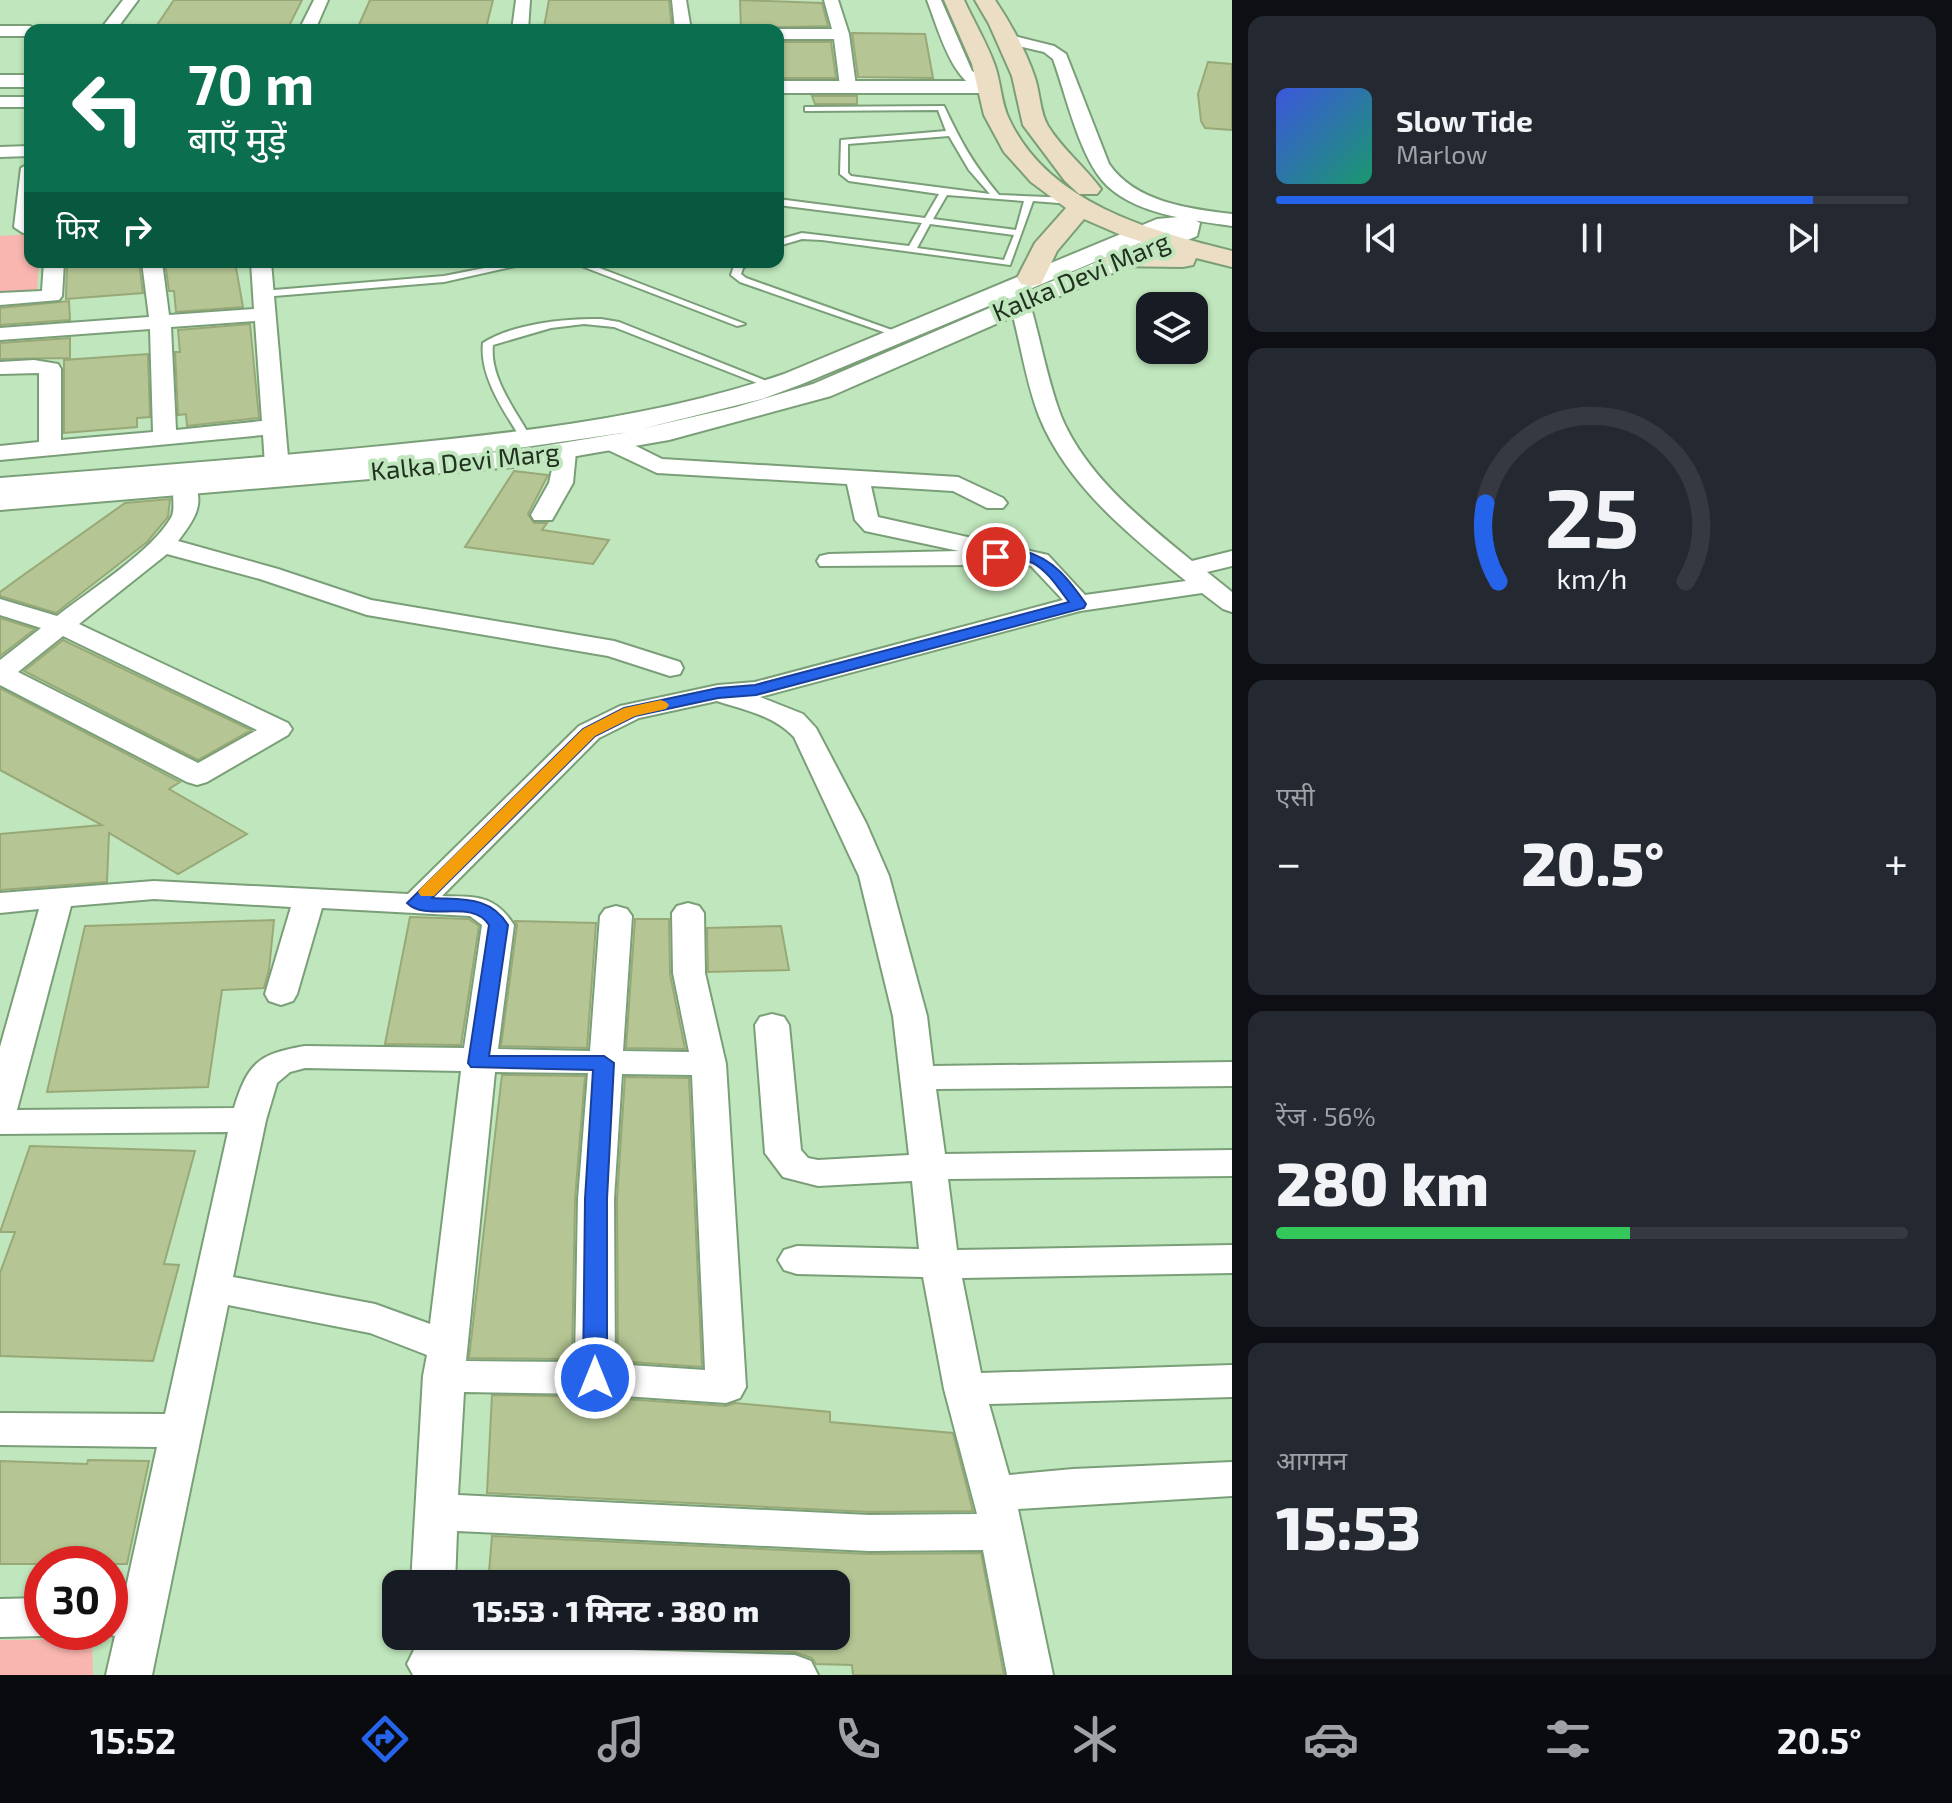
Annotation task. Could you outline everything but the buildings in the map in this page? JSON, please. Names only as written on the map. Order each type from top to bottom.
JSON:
[{"type":"main road","points":[[954,0],[986,74],[997,119],[1017,154],[1048,185],[1076,204],[1232,243]]},
{"type":"main road","points":[[985,0],[1023,76],[1035,125],[1074,176],[1114,205],[1176,228],[1232,260]]},
{"type":"main road","points":[[1021,279],[1076,204]]},
{"type":"main road","points":[[1118,260],[1232,260]]},
{"type":"street","points":[[113,24],[131,0]]},
{"type":"street","points":[[310,24],[321,0]]},
{"type":"street","points":[[521,24],[523,0]]},
{"type":"street","points":[[679,0],[682,24]]},
{"type":"street","points":[[831,0],[841,34],[848,86]]},
{"type":"street","points":[[934,0],[965,74],[988,87]]},
{"type":"street","points":[[0,31],[24,31]]},
{"type":"street","points":[[784,34],[841,34]]},
{"type":"street","points":[[1006,39],[1049,49],[1060,57],[1100,164],[1106,177],[1117,187],[1176,228],[1232,220]]},
{"type":"street","points":[[0,81],[24,81]]},
{"type":"street","points":[[784,87],[988,87]]},
{"type":"street","points":[[0,102],[24,102]]},
{"type":"street","points":[[0,152],[24,151]]},
{"type":"street","points":[[0,229],[24,227]]},
{"type":"street","name":"Kalka Devi Marg","points":[[0,486],[277,473],[565,452],[614,444],[753,411],[822,390],[1021,279],[1118,260],[1176,228]]},
{"type":"street","name":"Kalka Devi Marg","points":[[0,501],[185,487],[634,423],[774,386],[1021,279],[1176,228]]},
{"type":"street","points":[[0,299],[52,296],[54,268]]},
{"type":"street","points":[[153,268],[160,322],[165,439]]},
{"type":"street","points":[[261,268],[277,473]]},
{"type":"street","points":[[1021,279],[1051,418],[1074,461],[1216,590]]},
{"type":"street","points":[[0,334],[160,322],[263,304]]},
{"type":"street","points":[[0,368],[34,366],[50,369],[50,449]]},
{"type":"street","points":[[0,453],[275,427]]},
{"type":"street","points":[[614,444],[657,466],[958,484],[995,503]]},
{"type":"street","points":[[543,515],[561,483],[565,452]]},
{"type":"street","points":[[857,478],[867,520],[874,526],[1039,560],[1079,604]]},
{"type":"street","points":[[0,607],[63,626],[278,729],[197,776],[3,668],[63,626],[163,545],[185,515],[185,487]]},
{"type":"street","points":[[163,545],[269,574],[367,607],[614,649],[670,668]]},
{"type":"street","points":[[829,561],[912,561],[1024,555]]},
{"type":"street","points":[[1216,590],[1232,558]]},
{"type":"street","points":[[417,903],[589,732],[630,712],[718,693],[756,690],[1079,604],[1216,590]]},
{"type":"street","points":[[718,693],[778,712],[793,720],[806,734],[874,876],[910,1016],[940,1265],[964,1389],[997,1513],[1030,1675]]},
{"type":"street","points":[[0,903],[154,890],[475,907],[491,914],[498,925],[478,1063],[445,1361],[433,1570]]},
{"type":"street","points":[[281,994],[310,897]]},
{"type":"street","points":[[0,1109],[58,898]]},
{"type":"street","points":[[213,1288],[375,1319],[445,1361],[595,1378],[726,1387],[709,1064],[689,973],[688,913]]},
{"type":"street","points":[[595,1378],[596,1199],[616,916]]},
{"type":"street","points":[[772,1025],[783,1153],[796,1168],[818,1173],[926,1167],[1232,1163]]},
{"type":"street","points":[[128,1610],[182,1431],[248,1120],[264,1072],[276,1061],[305,1057],[478,1063],[709,1064]]},
{"type":"street","points":[[919,1078],[1232,1074]]},
{"type":"street","points":[[0,1122],[248,1120]]},
{"type":"street","points":[[797,1260],[940,1265],[1118,1265],[1232,1259]]},
{"type":"street","points":[[964,1389],[1232,1381]]},
{"type":"street","points":[[0,1429],[182,1431]]},
{"type":"street","points":[[435,1512],[869,1533],[997,1513],[1073,1486],[1232,1479]]},
{"type":"street","points":[[0,1618],[24,1617]]},
{"type":"street","points":[[128,1650],[129,1675]]},
{"type":"street","points":[[430,1658],[795,1675]]},
{"type":"lane","points":[[808,109],[941,108],[951,133],[972,168],[997,197]]},
{"type":"lane","points":[[951,133],[844,142],[844,174],[849,178],[944,192],[1076,204]]},
{"type":"lane","points":[[911,250],[944,192]]},
{"type":"lane","points":[[784,241],[802,236],[911,250],[1021,279],[1019,233],[1029,200]]},
{"type":"lane","points":[[784,203],[1019,233]]},
{"type":"lane","points":[[263,304],[444,279],[498,268]]},
{"type":"lane","points":[[592,268],[740,324]]},
{"type":"lane","points":[[738,268],[736,275],[743,280],[898,334]]},
{"type":"lane","points":[[527,440],[497,383],[485,350],[488,343],[505,336],[597,320],[616,324],[774,386]]},
{"type":"shaded area","points":[[24,234],[24,268],[39,268],[37,292],[0,295],[0,236]]},
{"type":"shaded area","points":[[0,1640],[24,1640],[24,1650],[92,1650],[93,1675],[0,1675]]},
{"type":"slow traffic","points":[[427,892],[589,732],[630,712],[661,705]]},
{"type":"route","points":[[595,1378],[596,1199],[604,1063],[478,1063],[498,925],[491,914],[475,907],[417,903],[589,732],[630,712],[718,693],[756,690],[1079,604],[1039,560],[1024,555],[996,557]]}]
